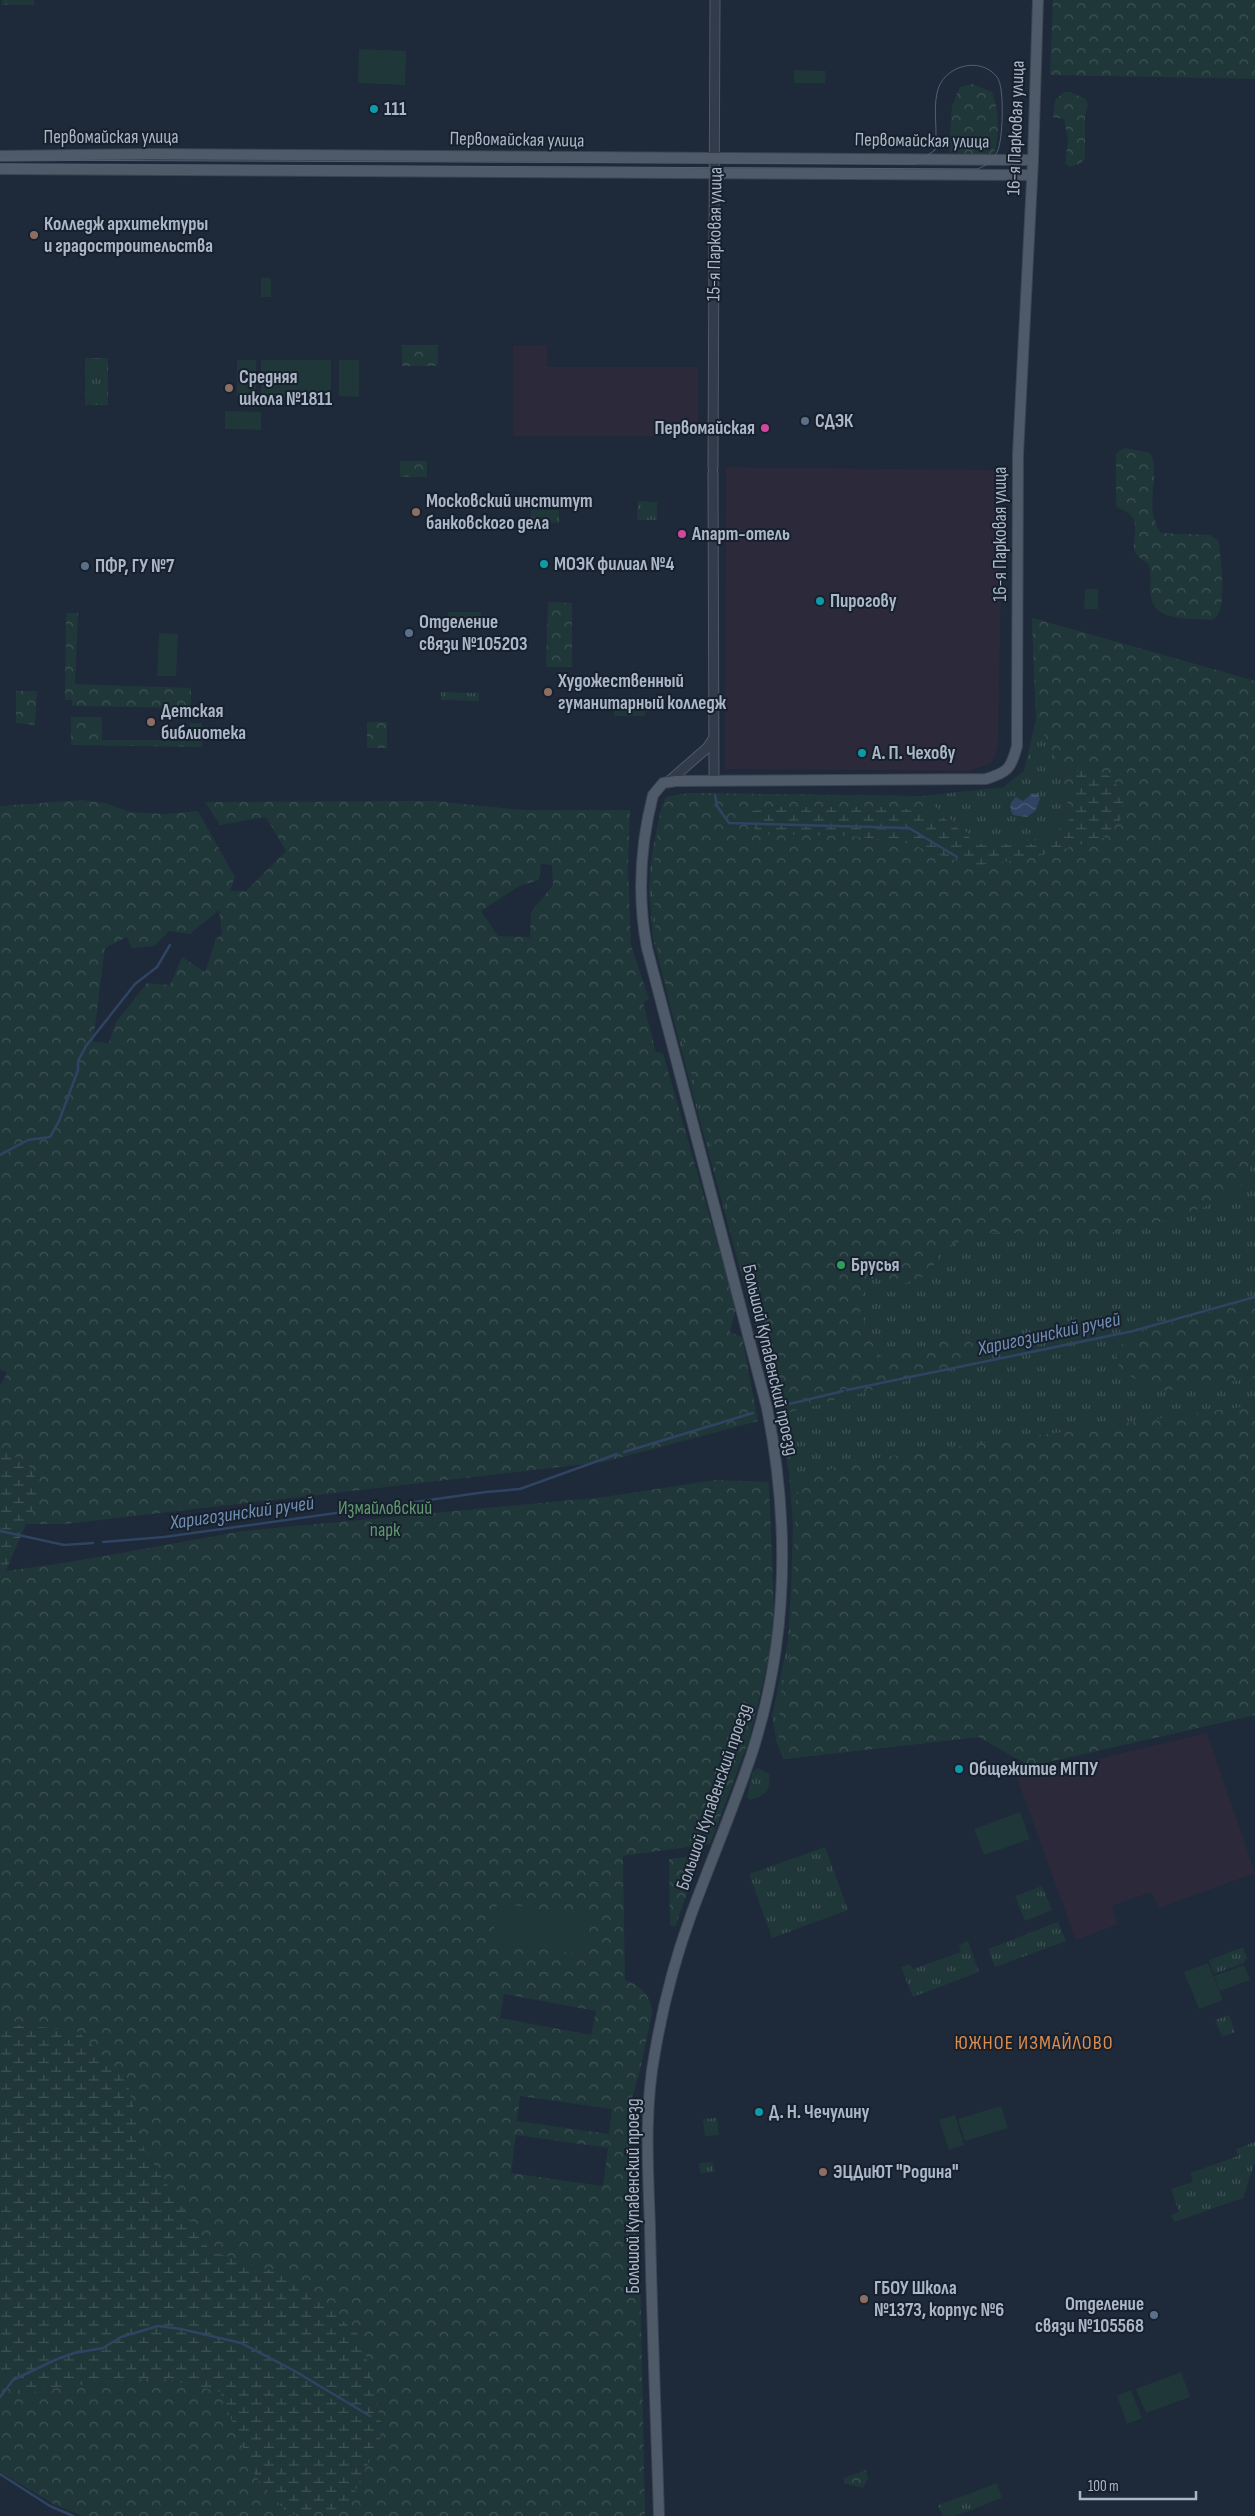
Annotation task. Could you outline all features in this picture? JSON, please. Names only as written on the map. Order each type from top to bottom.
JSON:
[{"type":"main road","name":"16-я Парковая улица","points":[[714,780],[986,779],[1004,773],[1013,764],[1017,746],[1018,454],[1033,160],[1038,0]]},
{"type":"main road","name":"Первомайская улица","points":[[0,156],[151,154],[1033,160]]},
{"type":"main road","name":"Первомайская улица","points":[[0,169],[1032,175]]},
{"type":"main road","points":[[668,782],[714,780]]},
{"type":"main road","name":"Большой Купавенский проезд","points":[[660,2516],[651,2294],[648,2124],[651,2082],[661,2020],[690,1917],[752,1754],[766,1704],[776,1652],[781,1606],[782,1539],[776,1452],[767,1408],[646,948],[641,914],[642,853],[650,808],[656,788],[668,782]]},
{"type":"street","name":"15-я Парковая улица","points":[[714,780],[712,471],[716,174],[715,0]]},
{"type":"street","points":[[668,782],[707,748],[713,739]]},
{"type":"shaded area","points":[[547,345],[547,367],[698,367],[698,436],[513,436],[513,346]]},
{"type":"shaded area","points":[[726,467],[1003,470],[998,745],[992,763],[969,771],[725,769]]},
{"type":"shaded area","points":[[1207,1733],[1255,1873],[1159,1908],[1151,1892],[1111,1906],[1118,1924],[1076,1940],[1017,1778]]},
{"type":"green space","points":[[2,0],[34,0],[34,5],[2,5]]},
{"type":"green space","points":[[1053,0],[1255,0],[1255,79],[1050,75]]},
{"type":"green space","points":[[359,49],[406,51],[405,85],[358,83]]},
{"type":"green space","points":[[794,70],[826,71],[825,83],[794,83]]},
{"type":"green space","points":[[973,84],[992,92],[994,99],[998,130],[994,153],[990,155],[951,153],[949,151],[952,106],[960,87]]},
{"type":"green space","points":[[1064,92],[1070,92],[1086,99],[1088,105],[1085,116],[1085,158],[1081,163],[1070,167],[1065,164],[1068,141],[1064,119],[1053,117],[1055,100]]},
{"type":"green space","points":[[261,278],[271,278],[271,297],[261,297]]},
{"type":"green space","points":[[402,345],[438,345],[438,366],[402,366]]},
{"type":"green space","points":[[85,358],[108,358],[108,405],[85,405]]},
{"type":"green space","points":[[237,360],[256,360],[256,397],[237,396]]},
{"type":"green space","points":[[261,360],[331,360],[331,397],[261,396]]},
{"type":"green space","points":[[339,360],[359,360],[359,397],[339,396]]},
{"type":"green space","points":[[225,411],[261,412],[261,430],[225,429]]},
{"type":"green space","points":[[1126,448],[1150,453],[1154,471],[1153,511],[1155,522],[1161,533],[1210,535],[1219,541],[1222,596],[1218,615],[1213,620],[1186,619],[1167,615],[1159,611],[1154,605],[1150,593],[1149,565],[1134,551],[1135,522],[1130,514],[1116,506],[1116,454]]},
{"type":"green space","points":[[400,461],[427,461],[427,477],[400,477]]},
{"type":"green space","points":[[638,501],[657,502],[657,520],[637,520]]},
{"type":"green space","points":[[531,510],[559,510],[559,523],[531,522]]},
{"type":"green space","points":[[1085,589],[1098,589],[1098,609],[1084,609]]},
{"type":"green space","points":[[548,602],[572,603],[572,667],[546,667]]},
{"type":"green space","points":[[448,612],[481,612],[481,630],[448,630]]},
{"type":"green space","points":[[66,613],[78,613],[75,684],[191,688],[191,708],[72,706],[72,700],[65,700]]},
{"type":"green space","points":[[1032,618],[1255,681],[1255,1715],[1030,1766],[979,1737],[784,1759],[777,1744],[772,1716],[788,1641],[793,1524],[789,1473],[778,1409],[694,1099],[653,938],[649,890],[651,860],[660,812],[666,797],[690,793],[922,796],[1003,787],[1024,771],[1036,719]]},
{"type":"green space","points":[[1032,618],[1255,681],[1255,1159],[1244,1183],[1228,1195],[1184,1215],[1105,1234],[1061,1237],[1006,1233],[985,1234],[970,1237],[942,1249],[929,1275],[903,1284],[875,1276],[862,1292],[860,1312],[881,1360],[951,1339],[964,1338],[977,1347],[973,1363],[783,1414],[762,1343],[764,1311],[754,1302],[656,943],[653,871],[660,812],[666,797],[690,793],[922,796],[979,842],[1042,839],[1070,814],[1061,768],[1036,719]]},
{"type":"green space","points":[[159,633],[178,634],[176,676],[157,676]]},
{"type":"green space","points":[[16,691],[37,691],[35,725],[16,723]]},
{"type":"green space","points":[[441,692],[479,693],[479,701],[441,700]]},
{"type":"green space","points":[[645,697],[645,716],[614,716],[614,698]]},
{"type":"green space","points":[[71,717],[102,717],[102,740],[190,740],[190,723],[202,723],[202,747],[71,745]]},
{"type":"green space","points":[[367,722],[387,722],[387,748],[367,748]]},
{"type":"green space","points":[[1079,767],[1112,777],[1124,797],[1121,819],[1103,838],[1031,858],[972,866],[903,842],[852,836],[764,834],[750,826],[752,811],[776,807],[891,807],[937,813],[978,844],[1044,844],[1074,815],[1074,782]]},
{"type":"green space","points":[[82,800],[105,803],[130,812],[164,814],[198,811],[235,877],[230,891],[246,891],[286,851],[266,817],[220,825],[205,802],[434,801],[523,810],[630,810],[628,868],[631,945],[649,999],[643,1002],[656,1052],[663,1053],[736,1308],[730,1332],[742,1337],[758,1421],[604,1462],[65,1524],[12,1524],[0,1520],[0,1386],[7,1373],[0,1369],[0,806]],"holes":[[[541,864],[552,865],[553,885],[531,912],[530,937],[498,936],[481,911],[519,886],[539,880]],[[219,910],[222,934],[216,939],[205,972],[182,957],[170,985],[147,983],[116,1022],[109,1043],[93,1042],[105,948],[127,937],[132,948],[154,946],[169,931],[190,934]]]},
{"type":"green space","points":[[1255,1299],[1255,1378],[1165,1391],[1147,1386],[1120,1370],[1116,1355],[1125,1340],[1146,1330]]},
{"type":"green space","points":[[1255,1405],[1255,1715],[1030,1766],[979,1737],[784,1759],[779,1749],[780,1697],[791,1650],[796,1496],[807,1481],[842,1463]]},
{"type":"green space","points":[[0,1447],[33,1469],[39,1493],[0,1585]]},
{"type":"green space","name":"Измайловский парк","points":[[715,1480],[769,1482],[774,1611],[769,1658],[749,1740],[710,1844],[623,1856],[625,1980],[636,1985],[648,1997],[652,2014],[639,2075],[626,2117],[639,2212],[645,2516],[83,2516],[55,2505],[0,2472],[0,1572],[76,1561],[243,1531],[604,1497]],"holes":[[[504,1994],[596,2011],[591,2035],[500,2018]],[[520,2096],[612,2109],[609,2134],[517,2121]],[[516,2135],[608,2148],[603,2186],[511,2173]]]},
{"type":"green space","points":[[758,1768],[769,1774],[768,1789],[760,1797],[750,1800],[747,1797],[753,1771]]},
{"type":"green space","points":[[1020,1812],[1030,1839],[984,1855],[974,1829]]},
{"type":"green space","points":[[825,1847],[848,1910],[772,1938],[749,1874]]},
{"type":"green space","points":[[701,1855],[675,1927],[670,1925],[669,1859]]},
{"type":"green space","points":[[1042,1886],[1052,1910],[1025,1921],[1015,1896]]},
{"type":"green space","points":[[497,1903],[590,1916],[584,1955],[492,1942]]},
{"type":"green space","points":[[1058,1922],[1066,1941],[995,1967],[988,1949]]},
{"type":"green space","points":[[968,1941],[979,1972],[913,1997],[901,1967],[910,1964],[913,1969],[961,1952],[959,1945]]},
{"type":"green space","points":[[1243,1947],[1247,1958],[1244,1963],[1214,1974],[1209,1960]]},
{"type":"green space","points":[[1208,1963],[1223,2000],[1199,2009],[1184,1972]]},
{"type":"green space","points":[[1244,1965],[1250,1980],[1220,1991],[1214,1976]]},
{"type":"green space","points":[[1229,2015],[1235,2032],[1222,2037],[1215,2020]]},
{"type":"green space","points":[[0,2024],[76,2030],[126,2077],[144,2149],[210,2251],[295,2278],[362,2338],[383,2432],[347,2508],[289,2515],[255,2476],[220,2392],[161,2378],[100,2382],[19,2394],[0,2373]]},
{"type":"green space","points":[[1001,2106],[1008,2128],[965,2141],[958,2119]]},
{"type":"green space","points":[[955,2115],[964,2145],[949,2150],[939,2120]]},
{"type":"green space","points":[[717,2118],[719,2135],[705,2136],[703,2119]]},
{"type":"green space","points":[[1255,2142],[1255,2162],[1243,2198],[1174,2222],[1171,2215],[1179,2212],[1171,2189],[1193,2182],[1190,2173],[1238,2156],[1236,2149]]},
{"type":"green space","points":[[713,2162],[714,2172],[700,2173],[699,2163]]},
{"type":"green space","points":[[1181,2372],[1190,2397],[1146,2413],[1136,2389]]},
{"type":"green space","points":[[1131,2390],[1142,2418],[1127,2424],[1117,2396]]},
{"type":"green space","points":[[866,2470],[868,2478],[863,2488],[844,2483],[844,2478]]},
{"type":"green space","points":[[997,2483],[1002,2498],[974,2509],[968,2494]]},
{"type":"green space","points":[[968,2494],[974,2509],[955,2516],[943,2516],[938,2505]]},
{"type":"water","points":[[1033,793],[1038,794],[1040,799],[1035,811],[1027,817],[1013,815],[1010,806],[1012,801],[1016,797],[1023,801]]},
{"type":"waterway","points":[[715,795],[717,806],[729,823],[909,828],[957,857]]},
{"type":"waterway","points":[[0,1155],[28,1140],[50,1137],[59,1121],[78,1070],[78,1061],[86,1046],[135,984],[157,967],[170,945]]},
{"type":"waterway","name":"Харигозинский ручей","points":[[847,1390],[1133,1331],[1255,1297]]},
{"type":"waterway","name":"Харигозинский ручей","points":[[781,1406],[843,1391]]},
{"type":"waterway","name":"Харигозинский ручей","points":[[624,1452],[753,1413]]},
{"type":"waterway","name":"Харигозинский ручей","points":[[103,1542],[164,1537],[486,1492],[520,1489],[617,1454]]},
{"type":"waterway","name":"Харигозинский ручей","points":[[0,1531],[64,1545],[93,1543]]},
{"type":"waterway","points":[[0,2397],[13,2380],[55,2360],[74,2353],[103,2348],[121,2337],[158,2326],[181,2329],[241,2343],[293,2370],[370,2416]]},
{"type":"waterway","points":[[0,2474],[50,2506],[73,2516]]},
{"type":"tram line","points":[[0,160],[915,164],[935,150],[935,107],[937,93],[940,84],[954,70],[972,65],[990,70],[1000,82],[1002,102],[1001,137],[997,152],[989,163],[977,169],[0,164]]},
{"type":"place","name":"111","points":[[374,109]]},
{"type":"place","name":"Колледж архитектуры и градостроительства","points":[[34,235]]},
{"type":"place","name":"Средняя школа №1811","points":[[229,388]]},
{"type":"place","name":"СДЭК","points":[[805,421]]},
{"type":"place","name":"Первомайская","points":[[765,428]]},
{"type":"place","name":"Московский институт банковского дела","points":[[416,512]]},
{"type":"place","name":"Апарт-отель","points":[[682,534]]},
{"type":"place","name":"МОЭК филиал №4","points":[[544,564]]},
{"type":"place","name":"ПФР, ГУ №7","points":[[85,566]]},
{"type":"place","name":"Пирогову","points":[[820,601]]},
{"type":"place","name":"Отделение связи №105203","points":[[409,633]]},
{"type":"place","name":"Художественный гуманитарный колледж","points":[[548,692]]},
{"type":"place","name":"Детская библиотека","points":[[151,722]]},
{"type":"place","name":"А. П. Чехову","points":[[862,753]]},
{"type":"place","name":"Брусья","points":[[841,1265]]},
{"type":"place","name":"Общежитие МГПУ","points":[[959,1769]]},
{"type":"place","name":"Д. Н. Чечулину","points":[[759,2112]]},
{"type":"place","name":"ЭЦДиЮТ \"Родина\"","points":[[823,2172]]},
{"type":"place","name":"ГБОУ Школа №1373, корпус №6","points":[[864,2299]]},
{"type":"place","name":"Отделение связи №105568","points":[[1154,2315]]},
{"type":"district","name":"ЮЖНОЕ ИЗМАЙЛОВО","points":[[1034,2043]]}]
